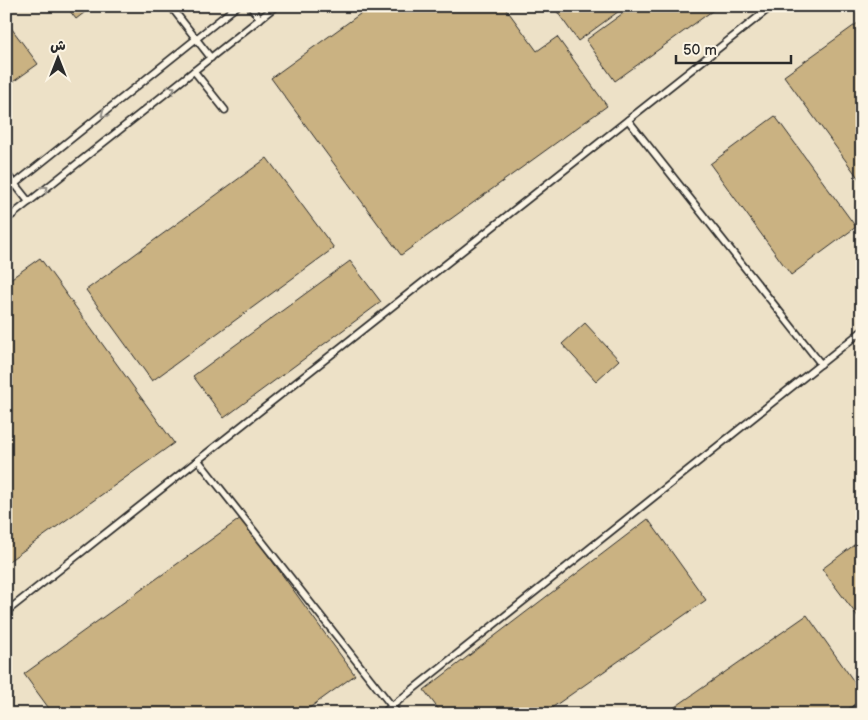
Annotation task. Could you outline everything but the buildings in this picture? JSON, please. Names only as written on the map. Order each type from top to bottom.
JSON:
[{"type":"lane","points":[[6,191],[197,40],[237,6]]},
{"type":"lane","points":[[250,6],[260,18]]},
{"type":"lane","points":[[6,220],[276,6]]},
{"type":"lane","points":[[6,612],[772,6]]},
{"type":"lane","points":[[173,7],[211,58]]},
{"type":"lane","points":[[194,71],[225,110]]},
{"type":"lane","points":[[628,120],[821,364]]},
{"type":"lane","points":[[6,174],[29,202]]},
{"type":"lane","points":[[382,714],[862,331]]},
{"type":"lane","points":[[198,460],[398,714]]},
{"type":"lane","points":[[849,714],[862,704]]},
{"type":"shaded area","points":[[6,6],[862,6],[862,714],[6,714]]}]
